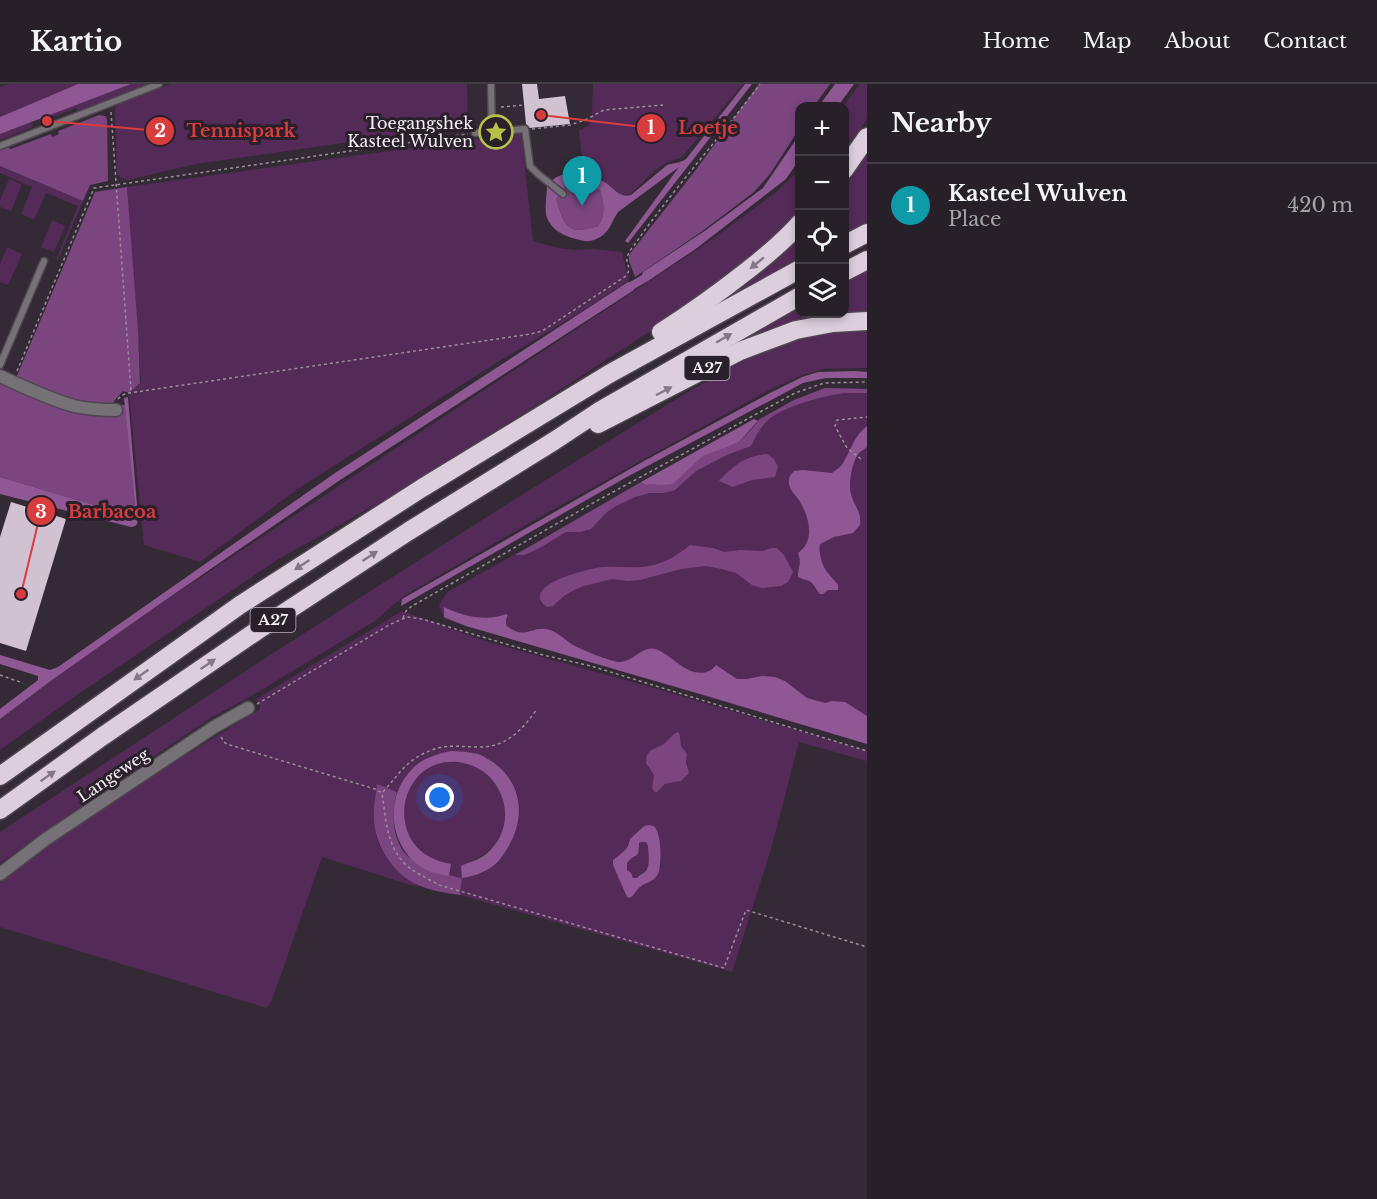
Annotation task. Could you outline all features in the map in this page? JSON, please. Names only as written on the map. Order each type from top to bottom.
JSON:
[{"type":"highway","points":[[849,163],[867,136]]},
{"type":"highway","name":"A27","points":[[422,488],[456,454],[698,309],[767,255],[795,228]]},
{"type":"highway","points":[[849,242],[867,233]]},
{"type":"highway","points":[[849,269],[867,260]]},
{"type":"highway","name":"A27","points":[[0,776],[240,605],[422,488],[609,374],[795,272]]},
{"type":"highway","name":"A27","points":[[0,810],[258,630],[409,531],[601,410],[795,299]]},
{"type":"highway","name":"A27","points":[[554,441],[606,421],[740,351],[796,330],[833,323],[867,321]]},
{"type":"street","points":[[0,376],[75,406],[116,410]]},
{"type":"street","name":"Langeweg","points":[[0,874],[46,839],[214,727],[248,708]]},
{"type":"lane","points":[[0,146],[159,84]]},
{"type":"lane","points":[[491,84],[492,132]]},
{"type":"lane","points":[[475,133],[525,129],[530,166],[563,194]]},
{"type":"lane","points":[[0,365],[44,261]]},
{"type":"path","points":[[116,410],[116,402],[125,393],[542,331],[626,276],[629,272],[627,256],[636,243],[760,84]]},
{"type":"path","points":[[110,102],[131,392]]},
{"type":"path","points":[[491,108],[524,105]]},
{"type":"path","points":[[525,129],[570,125],[604,110],[663,105]]},
{"type":"path","points":[[16,374],[93,188],[475,133]]},
{"type":"path","points":[[37,311],[41,313]]},
{"type":"path","points":[[402,618],[412,606],[602,498],[795,393],[824,383],[867,382]]},
{"type":"path","points":[[861,459],[847,448],[835,426],[837,420],[867,417]]},
{"type":"path","points":[[248,708],[407,617],[422,619],[543,655],[591,666],[867,751]]},
{"type":"path","points":[[0,675],[23,682]]},
{"type":"path","points":[[537,709],[523,727],[495,747],[448,746],[434,749],[404,766],[382,793],[389,837],[407,865],[439,885],[724,968],[747,910],[867,947]]},
{"type":"path","points":[[225,743],[382,793]]},
{"type":"shaded area","points":[[9,84],[78,84],[0,117],[0,87]]},
{"type":"shaded area","points":[[78,84],[131,84],[0,134],[0,117]]},
{"type":"shaded area","points":[[131,84],[151,84],[78,111],[76,108],[40,122],[39,118]]},
{"type":"shaded area","points":[[171,84],[467,84],[468,125],[196,164],[128,180],[121,178],[117,174],[116,105]]},
{"type":"shaded area","points":[[593,84],[743,84],[682,157],[654,171],[630,194],[619,195],[608,184],[584,174],[579,131],[589,125],[592,117]]},
{"type":"shaded area","points":[[745,84],[752,84],[628,243],[625,241],[679,167],[618,212],[608,230],[594,240],[585,241],[563,234],[552,226],[547,218],[547,185],[559,176],[577,173],[589,176],[627,196],[667,165],[686,159]],"holes":[[[566,186],[589,186],[600,190],[603,204],[601,222],[598,226],[583,230],[573,229],[563,219],[556,199]]]},
{"type":"shaded area","points":[[759,84],[830,84],[817,102],[795,102],[795,135],[770,174],[754,192],[635,277],[629,255]]},
{"type":"shaded area","points":[[835,84],[854,84],[841,102],[822,102]]},
{"type":"shaded area","points":[[860,84],[867,84],[867,118],[849,149],[849,102],[846,102]]},
{"type":"shaded area","points":[[99,115],[107,119],[108,181],[90,185],[83,201],[0,166],[0,148],[3,146],[11,149],[51,134],[52,137],[59,134],[58,131]]},
{"type":"shaded area","points":[[31,122],[33,127],[0,140],[0,134]]},
{"type":"shaded area","points":[[521,133],[533,241],[557,248],[622,252],[629,280],[299,488],[200,562],[144,545],[129,393],[141,381],[127,187]]},
{"type":"shaded area","points":[[795,141],[795,166],[786,179],[697,248],[340,480],[154,608],[0,719],[0,709],[38,680],[38,676],[0,664],[0,655],[50,670],[58,667],[335,473],[642,275],[643,272],[763,188]]},
{"type":"shaded area","points":[[867,146],[867,222],[849,232],[849,210],[849,174]]},
{"type":"shaded area","points":[[0,166],[83,201],[58,260],[56,259],[78,206],[46,193],[34,220],[21,214],[32,187],[0,173]]},
{"type":"shaded area","points":[[795,174],[795,216],[689,306],[389,497],[277,560],[84,690],[0,750],[0,719],[52,680],[154,608],[707,243],[774,194]]},
{"type":"shaded area","points":[[9,179],[22,184],[11,211],[0,207],[0,200]]},
{"type":"shaded area","points":[[566,186],[589,186],[600,190],[604,209],[598,226],[578,230],[569,227],[556,199]]},
{"type":"shaded area","points":[[127,187],[140,383],[129,393],[123,391],[114,401],[114,406],[70,401],[16,378],[95,192]]},
{"type":"shaded area","points":[[52,220],[65,226],[54,252],[41,247]]},
{"type":"shaded area","points":[[795,238],[795,260],[715,304]]},
{"type":"shaded area","points":[[7,247],[22,254],[8,285],[0,282],[0,264]]},
{"type":"shaded area","points":[[867,267],[867,312],[849,313],[849,277]]},
{"type":"shaded area","points":[[795,307],[795,318],[820,318],[794,324],[709,356]]},
{"type":"shaded area","points":[[867,328],[867,368],[823,369],[800,376],[769,390],[545,514],[404,596],[375,621],[253,695],[212,717],[0,863],[0,832],[270,655],[691,390],[756,354],[796,340]]},
{"type":"shaded area","points":[[818,372],[867,372],[867,378],[826,378],[803,383],[625,478],[401,606],[402,599],[644,461],[770,393],[802,377]]},
{"type":"shaded area","points":[[0,381],[120,413],[120,405],[125,405],[135,517],[0,477]]},
{"type":"shaded area","points":[[825,388],[867,389],[867,744],[444,619],[439,605],[447,592],[794,400]]},
{"type":"shaded area","points":[[825,388],[867,389],[867,393],[844,393],[825,397],[781,412],[764,425],[751,446],[696,471],[675,490],[635,497],[607,512],[591,529],[566,532],[538,549],[524,555],[515,555],[641,482],[644,484],[673,484],[703,456],[739,442],[760,419],[794,400]]},
{"type":"shaded area","points":[[128,397],[138,517],[135,526],[131,527],[0,494],[0,477],[135,517],[124,398]]},
{"type":"shaded area","points":[[754,419],[758,421],[739,442],[703,456],[673,484],[644,484],[641,482]]},
{"type":"shaded area","points":[[867,426],[867,447],[859,453],[850,479],[850,490],[859,513],[860,525],[853,533],[834,537],[820,544],[822,563],[838,585],[838,590],[828,590],[820,594],[811,582],[798,577],[800,563],[798,553],[807,542],[809,528],[803,506],[790,486],[789,478],[794,471],[832,473],[842,464],[856,439]]},
{"type":"shaded area","points":[[767,454],[774,459],[778,467],[775,477],[752,480],[733,487],[719,481],[740,462]]},
{"type":"shaded area","points":[[690,545],[724,552],[763,551],[777,548],[784,555],[793,572],[788,582],[781,586],[762,588],[752,585],[736,573],[706,566],[681,569],[640,580],[612,579],[584,586],[564,596],[553,606],[547,607],[540,599],[541,592],[548,585],[571,575],[603,567],[655,565],[671,558]]},
{"type":"shaded area","points":[[444,607],[483,618],[506,614],[508,615],[506,625],[513,630],[524,632],[539,629],[550,630],[577,647],[617,662],[626,661],[646,650],[655,649],[694,672],[709,671],[716,665],[737,679],[775,677],[785,681],[807,698],[825,703],[845,702],[867,716],[867,744],[466,626],[444,617]]},
{"type":"shaded area","points":[[402,611],[485,641],[867,751],[867,761],[799,742],[771,849],[732,972],[460,895],[462,878],[449,876],[451,864],[428,856],[413,842],[406,825],[404,806],[410,788],[421,774],[438,764],[460,762],[481,770],[499,789],[505,813],[503,833],[489,851],[463,865],[462,877],[477,873],[503,853],[518,825],[520,810],[517,794],[506,774],[469,754],[456,751],[436,755],[417,765],[407,774],[397,792],[378,785],[375,821],[378,842],[392,865],[406,878],[421,887],[322,857],[272,1000],[267,1008],[0,927],[0,882],[72,828],[120,796],[260,709],[256,699]],"holes":[[[676,732],[680,736],[688,773],[681,781],[665,784],[655,792],[652,749],[663,745]],[[644,826],[656,829],[659,835],[661,867],[646,883],[627,897],[613,860],[624,852],[636,833]]]},
{"type":"shaded area","points":[[677,732],[681,746],[687,754],[686,762],[689,773],[681,781],[665,784],[655,792],[652,788],[654,775],[646,763],[646,758],[650,751],[665,743]]},
{"type":"shaded area","points":[[451,751],[478,754],[504,771],[516,792],[519,814],[513,838],[501,858],[486,871],[462,878],[461,866],[486,854],[494,847],[503,829],[505,809],[503,799],[493,781],[486,774],[478,768],[463,763],[437,764],[421,774],[410,789],[405,807],[406,825],[413,843],[428,856],[451,864],[449,876],[429,871],[411,859],[397,835],[394,821],[397,792],[404,779],[421,762]]},
{"type":"shaded area","points":[[377,784],[397,792],[394,827],[404,852],[418,862],[462,878],[460,895],[418,885],[393,866],[381,848],[375,828],[374,809]]},
{"type":"shaded area","points":[[644,826],[655,827],[658,835],[660,866],[654,879],[641,886],[630,898],[627,897],[613,860],[624,851],[630,839]],"holes":[[[646,842],[649,860],[647,870],[637,878],[633,878],[627,870],[627,863],[637,854],[639,843]]]},
{"type":"shaded area","points":[[646,842],[648,846],[649,866],[637,878],[633,878],[627,870],[627,863],[637,854],[639,843]]},
{"type":"building","points":[[522,84],[537,84],[539,99],[565,96],[570,124],[530,128],[526,124]]},
{"type":"building","points":[[11,502],[66,519],[26,651],[0,643],[0,537]]},
{"type":"place","name":"Loetje","points":[[541,115]]},
{"type":"place","name":"Tennispark","points":[[47,121]]},
{"type":"place","name":"Toegangshek Kasteel Wulven","points":[[496,132]]},
{"type":"place","name":"Kasteel Wulven","points":[[582,206]]},
{"type":"place","name":"Barbacoa","points":[[21,594]]}]
